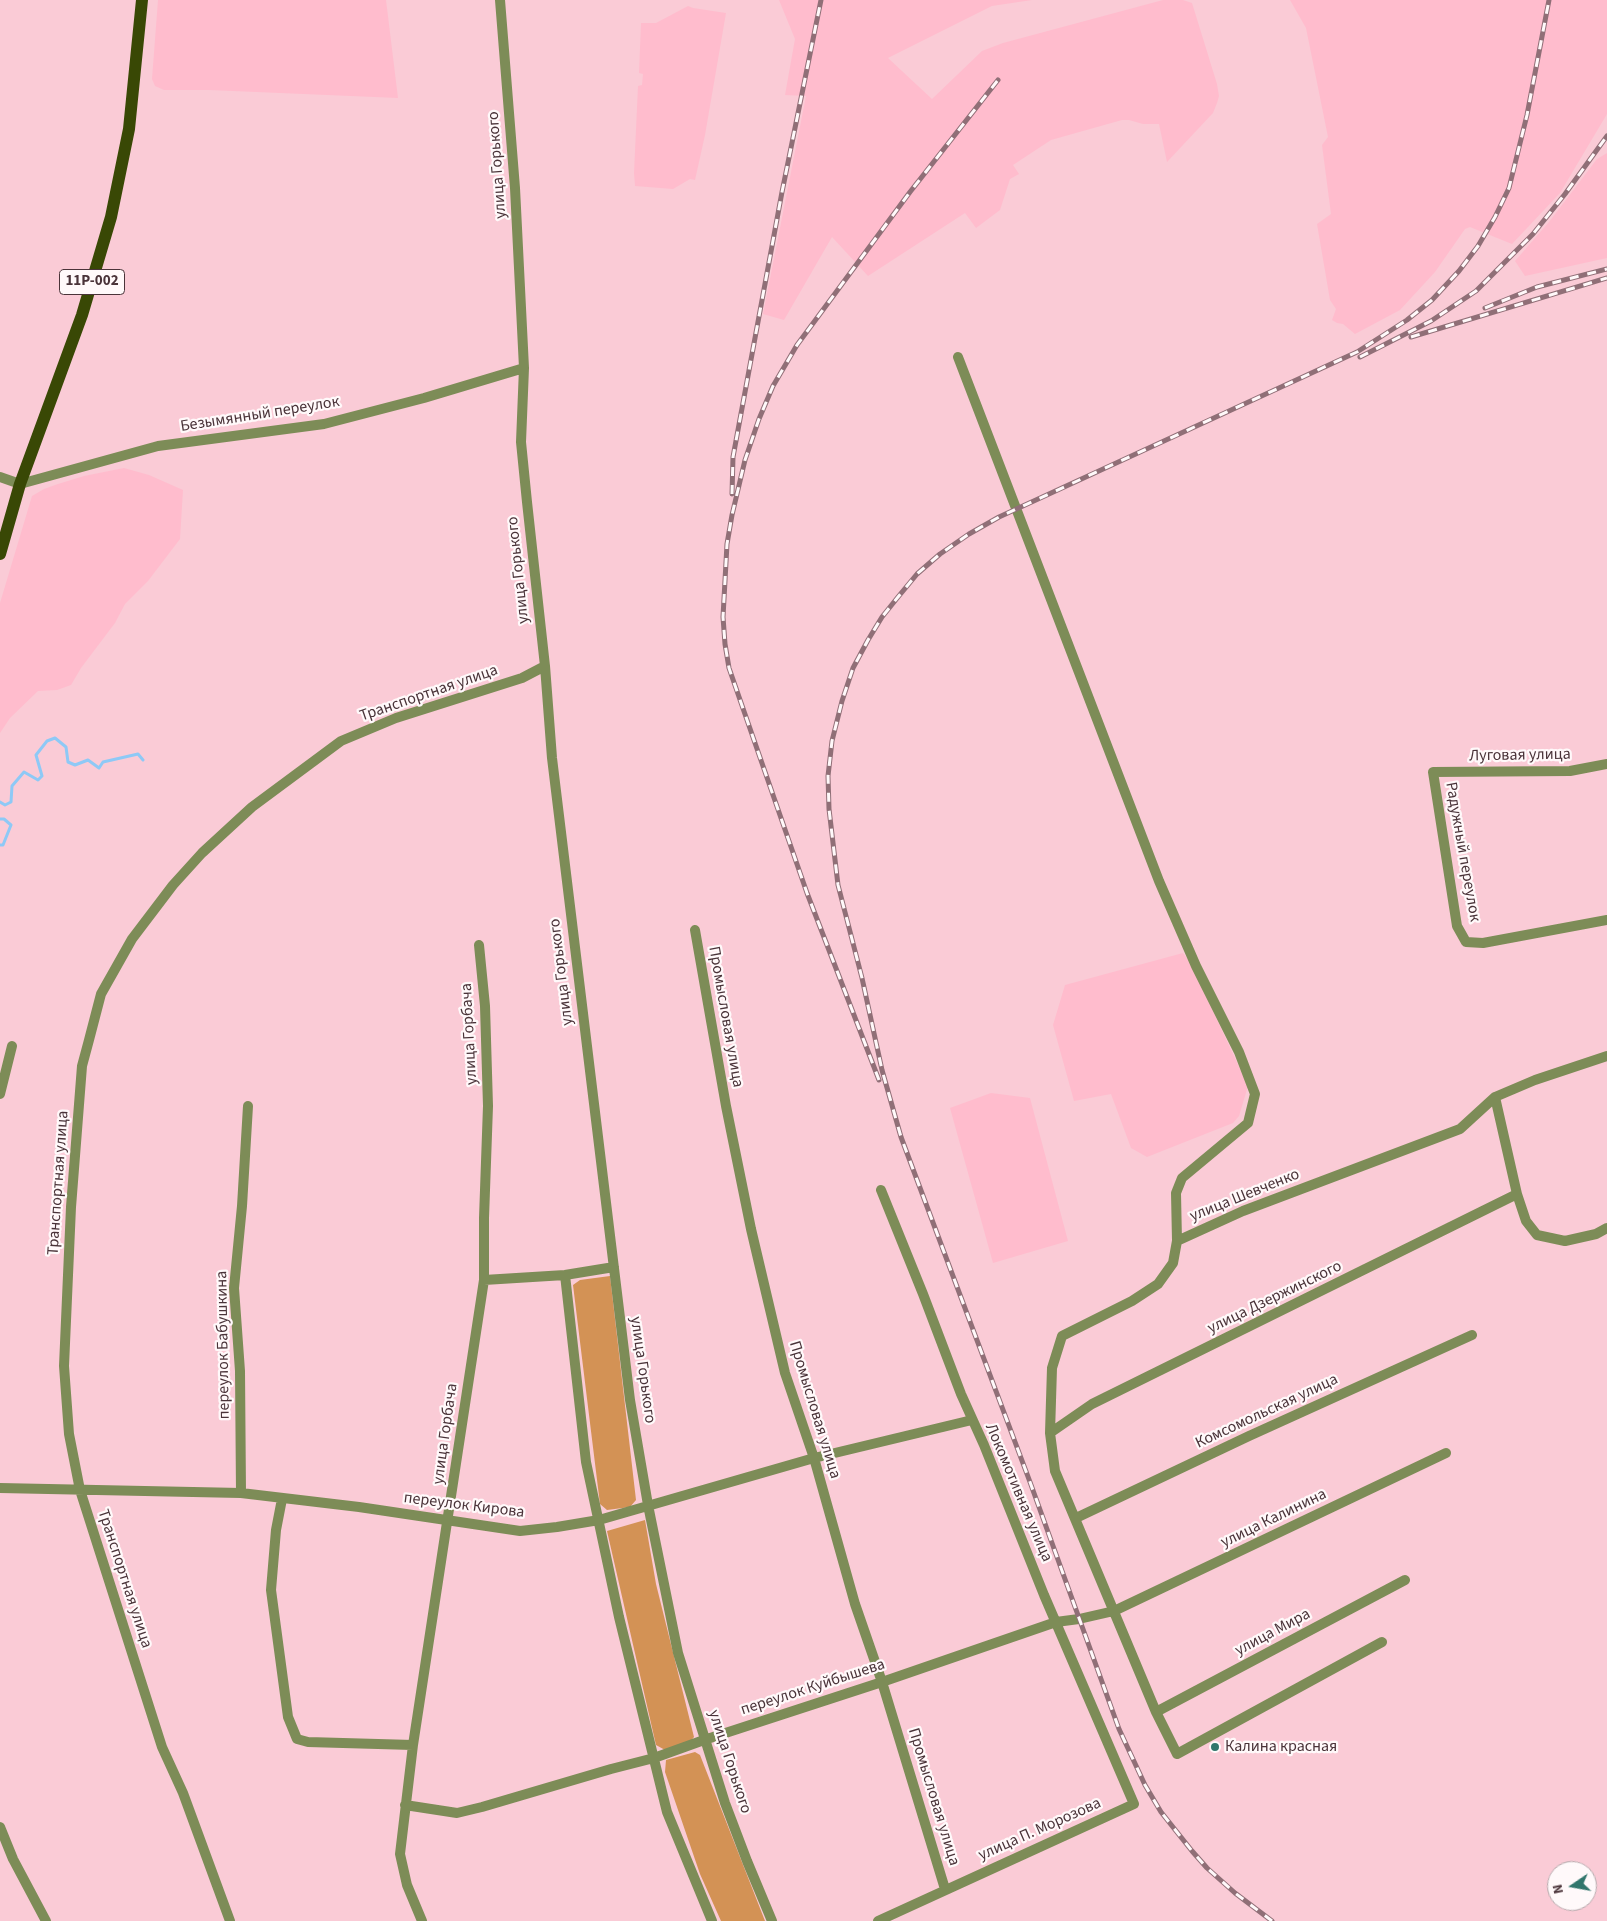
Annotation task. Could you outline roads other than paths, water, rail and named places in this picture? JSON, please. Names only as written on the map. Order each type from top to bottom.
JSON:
[{"type":"main road","name":"11Р-002","points":[[0,554],[20,484],[82,315],[111,217],[129,129],[142,0]]},
{"type":"street","name":"улица Горького","points":[[500,0],[515,188],[524,368],[522,442],[533,568],[545,666],[552,758],[630,1400],[648,1505],[678,1653],[704,1740],[738,1836],[772,1921]]},
{"type":"street","points":[[958,357],[1159,881],[1196,966],[1239,1052],[1255,1094],[1248,1123],[1182,1178],[1176,1193],[1177,1241]]},
{"type":"street","name":"Безымянный переулок","points":[[20,484],[158,446],[324,424],[424,398],[524,368]]},
{"type":"street","points":[[0,478],[20,484]]},
{"type":"street","name":"Транспортная улица","points":[[230,1921],[183,1793],[162,1747],[80,1490],[69,1434],[64,1366],[71,1207],[82,1066],[101,994],[132,939],[173,885],[226,829],[252,806],[341,742],[396,718],[522,678],[545,666]]},
{"type":"street","name":"Луговая улица","points":[[1433,772],[1570,772],[1607,764]]},
{"type":"street","name":"Радужный переулок","points":[[1433,772],[1457,926],[1466,942],[1483,943],[1607,920]]},
{"type":"street","name":"Промысловая улица","points":[[694,930],[750,1229],[785,1373],[814,1458],[855,1604],[882,1682],[945,1889]]},
{"type":"street","name":"улица Горбача","points":[[422,1921],[408,1885],[400,1854],[413,1745],[449,1521],[484,1280],[487,1098],[486,1006],[479,945]]},
{"type":"street","points":[[0,1094],[12,1046]]},
{"type":"street","name":"улица Шевченко","points":[[1382,1642],[1177,1754],[1156,1712],[1055,1471],[1050,1433],[1052,1368],[1062,1336],[1132,1301],[1158,1284],[1173,1263],[1177,1241],[1243,1210],[1460,1129],[1495,1097],[1535,1080],[1607,1056]]},
{"type":"street","points":[[1495,1097],[1517,1194],[1526,1221],[1537,1235],[1565,1241],[1596,1234],[1607,1228]]},
{"type":"street","name":"переулок Бабушкина","points":[[241,1493],[240,1371],[234,1288],[242,1206],[248,1106]]},
{"type":"street","name":"Локомотивная улица","points":[[880,1190],[1044,1595],[1134,1804]]},
{"type":"street","name":"улица Дзержинского","points":[[1050,1433],[1092,1404],[1517,1194]]},
{"type":"street","points":[[484,1280],[565,1275],[614,1267]]},
{"type":"street","points":[[565,1275],[586,1462],[619,1617],[667,1812],[712,1921]]},
{"type":"street","name":"Комсомольская улица","points":[[1076,1518],[1249,1436],[1472,1335]]},
{"type":"street","name":"переулок Кирова","points":[[0,1488],[241,1493],[359,1507],[520,1531],[599,1520],[814,1458],[972,1420]]},
{"type":"street","name":"улица Калинина","points":[[1114,1611],[1446,1453]]},
{"type":"street","points":[[282,1499],[276,1530],[271,1590],[288,1717],[297,1739],[308,1742],[413,1745]]},
{"type":"street","name":"улица Мира","points":[[1156,1712],[1405,1580]]},
{"type":"street","name":"переулок Куйбышева","points":[[405,1805],[457,1812],[526,1796],[611,1769],[654,1758],[1056,1622],[1114,1611]]},
{"type":"street","name":"улица П. Морозова","points":[[878,1921],[1134,1804]]},
{"type":"street","points":[[0,1827],[13,1859],[46,1921]]},
{"type":"waterway","points":[[0,802],[5,805],[11,802],[12,786],[24,772],[38,780],[42,776],[36,755],[47,741],[55,738],[66,747],[68,762],[75,765],[88,760],[99,768],[103,762],[138,754],[143,760]]},
{"type":"waterway","points":[[0,819],[4,819],[11,825],[3,845],[0,845]]},
{"type":"railway","points":[[732,494],[733,457],[782,192],[821,0]]},
{"type":"railway","points":[[1272,1921],[1235,1893],[1207,1868],[1192,1851],[1161,1812],[1145,1785],[1119,1729],[1030,1482],[901,1137],[882,1070],[862,978],[838,885],[829,809],[828,776],[832,741],[853,668],[868,640],[882,617],[917,574],[940,554],[969,534],[999,517],[1357,352],[1407,320],[1432,300],[1459,271],[1478,246],[1509,188],[1527,115],[1549,0]]},
{"type":"railway","points":[[879,1080],[807,893],[729,668],[723,617],[727,544],[745,460],[773,386],[797,345],[910,192],[998,80]]},
{"type":"railway","points":[[1360,357],[1431,321],[1476,291],[1533,234],[1607,136]]},
{"type":"railway","points":[[1485,308],[1537,287],[1607,269]]},
{"type":"railway","points":[[1411,337],[1607,278]]},
{"type":"place","name":"Калина красная","points":[[1215,1747]]}]
